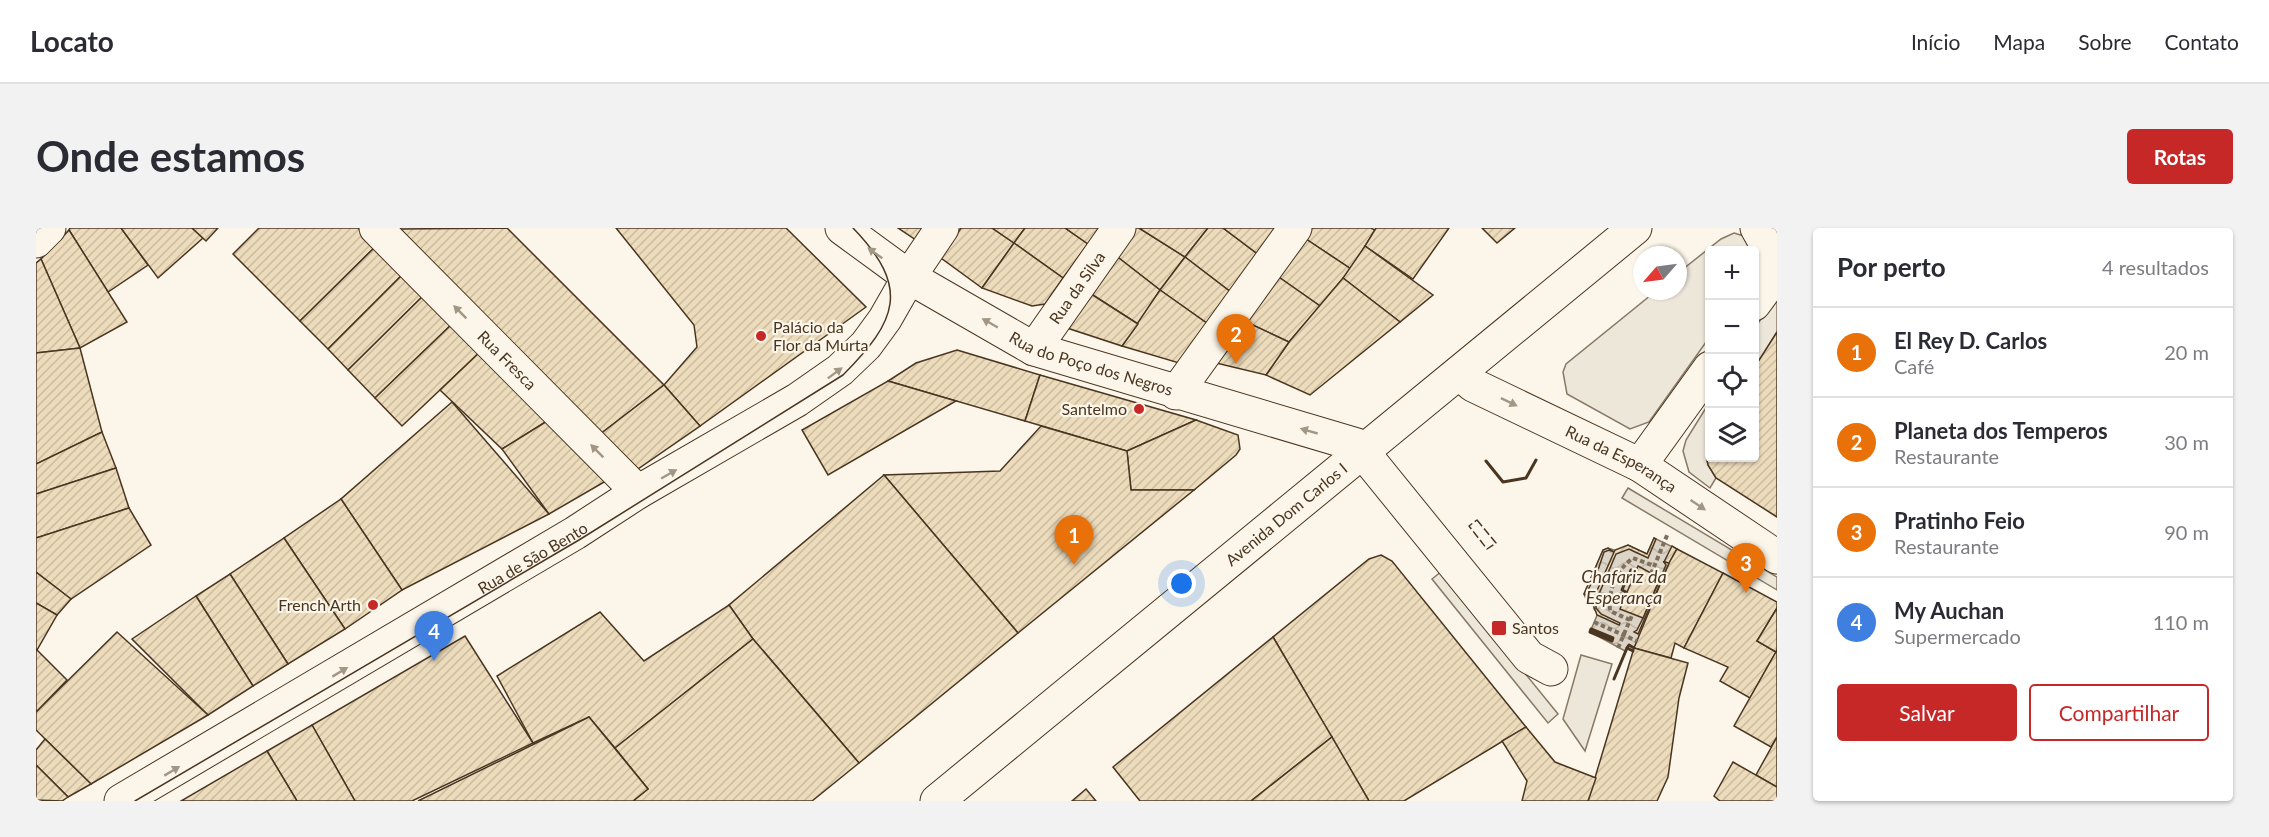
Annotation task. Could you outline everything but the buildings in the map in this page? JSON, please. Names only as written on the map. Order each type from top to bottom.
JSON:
[{"type":"street","points":[[36,242],[49,228]]},
{"type":"street","name":"Rua Fresca","points":[[376,228],[638,492]]},
{"type":"street","name":"Rua do Poço dos Negros","points":[[842,228],[909,277],[1034,349],[1357,445],[1362,452]]},
{"type":"street","name":"Rua de São Bento","points":[[121,801],[575,533],[638,492],[797,400],[840,370],[866,345],[885,319],[909,277],[942,228]]},
{"type":"street","name":"Rua da Silva","points":[[1034,349],[1119,228]]},
{"type":"street","points":[[1176,393],[1295,228]]},
{"type":"street","name":"Avenida Dom Carlos I","points":[[937,801],[1635,228]]},
{"type":"street","points":[[1757,228],[1770,251],[1765,289],[1758,300]]},
{"type":"street","name":"Rua da Esperança","points":[[1459,373],[1473,385],[1640,465],[1777,557]]},
{"type":"street","points":[[1640,465],[1705,375]]},
{"type":"street","points":[[1362,452],[1529,657],[1551,669]]},
{"type":"path","points":[[1651,574],[1668,533]]},
{"type":"path","points":[[1630,620],[1610,611],[1608,597],[1622,566],[1633,558],[1654,566]]},
{"type":"path","points":[[1618,648],[1633,613]]},
{"type":"path","points":[[1594,622],[1637,641]]},
{"type":"shaded area","points":[[1734,233],[1747,237],[1751,246],[1712,246]]},
{"type":"shaded area","points":[[1705,252],[1705,344],[1649,422],[1630,429],[1567,394],[1563,372],[1566,364],[1645,300],[1687,300],[1687,266]]},
{"type":"shaded area","points":[[1777,293],[1777,332],[1759,361],[1759,354],[1759,322]]},
{"type":"shaded area","points":[[1705,409],[1705,462],[1707,462],[1716,478],[1710,488],[1689,472],[1683,451],[1686,440]]},
{"type":"shaded area","points":[[1628,488],[1777,577],[1777,590],[1622,498]]},
{"type":"shaded area","points":[[1442,571],[1558,714],[1548,723],[1432,579]]},
{"type":"shaded area","points":[[1581,655],[1612,664],[1585,751],[1563,719]]},
{"type":"water","name":"Chafariz da Esperança","points":[[1654,538],[1677,549],[1633,651],[1627,648],[1625,651],[1590,632],[1598,613],[1594,609],[1594,603],[1586,599],[1584,594],[1603,550],[1608,548],[1617,551],[1628,545],[1647,554]]},
{"type":"tram line","points":[[135,801],[579,540],[843,375],[876,338],[885,321],[890,304],[890,287],[884,269],[853,228]]},
{"type":"fence","points":[[1477,520],[1496,543],[1487,549],[1469,526],[1477,520]]},
{"type":"wall","points":[[1486,461],[1503,482],[1526,478],[1536,460]]},
{"type":"wall","points":[[1632,580],[1628,578],[1631,570],[1635,572]]},
{"type":"wall","points":[[1626,592],[1622,590],[1626,580],[1631,582]]},
{"type":"wall","points":[[1622,603],[1618,601],[1621,594],[1625,595]]},
{"type":"wall","points":[[1591,629],[1613,638],[1612,641],[1590,632],[1591,629]]},
{"type":"wall","points":[[1633,651],[1627,648],[1629,645],[1634,648]]},
{"type":"wall","points":[[1614,679],[1627,648]]},
{"type":"place","name":"Palácio da Flor da Murta","points":[[761,336]]},
{"type":"place","name":"Planeta dos Temperos","points":[[1236,364]]},
{"type":"place","name":"Santelmo","points":[[1139,409]]},
{"type":"place","name":"El Rey D. Carlos","points":[[1074,565]]},
{"type":"place","name":"Pratinho Feio","points":[[1746,593]]},
{"type":"place","name":"French Arth","points":[[373,605]]},
{"type":"place","name":"Santos","points":[[1499,628]]},
{"type":"place","name":"My Auchan","points":[[434,661]]}]
